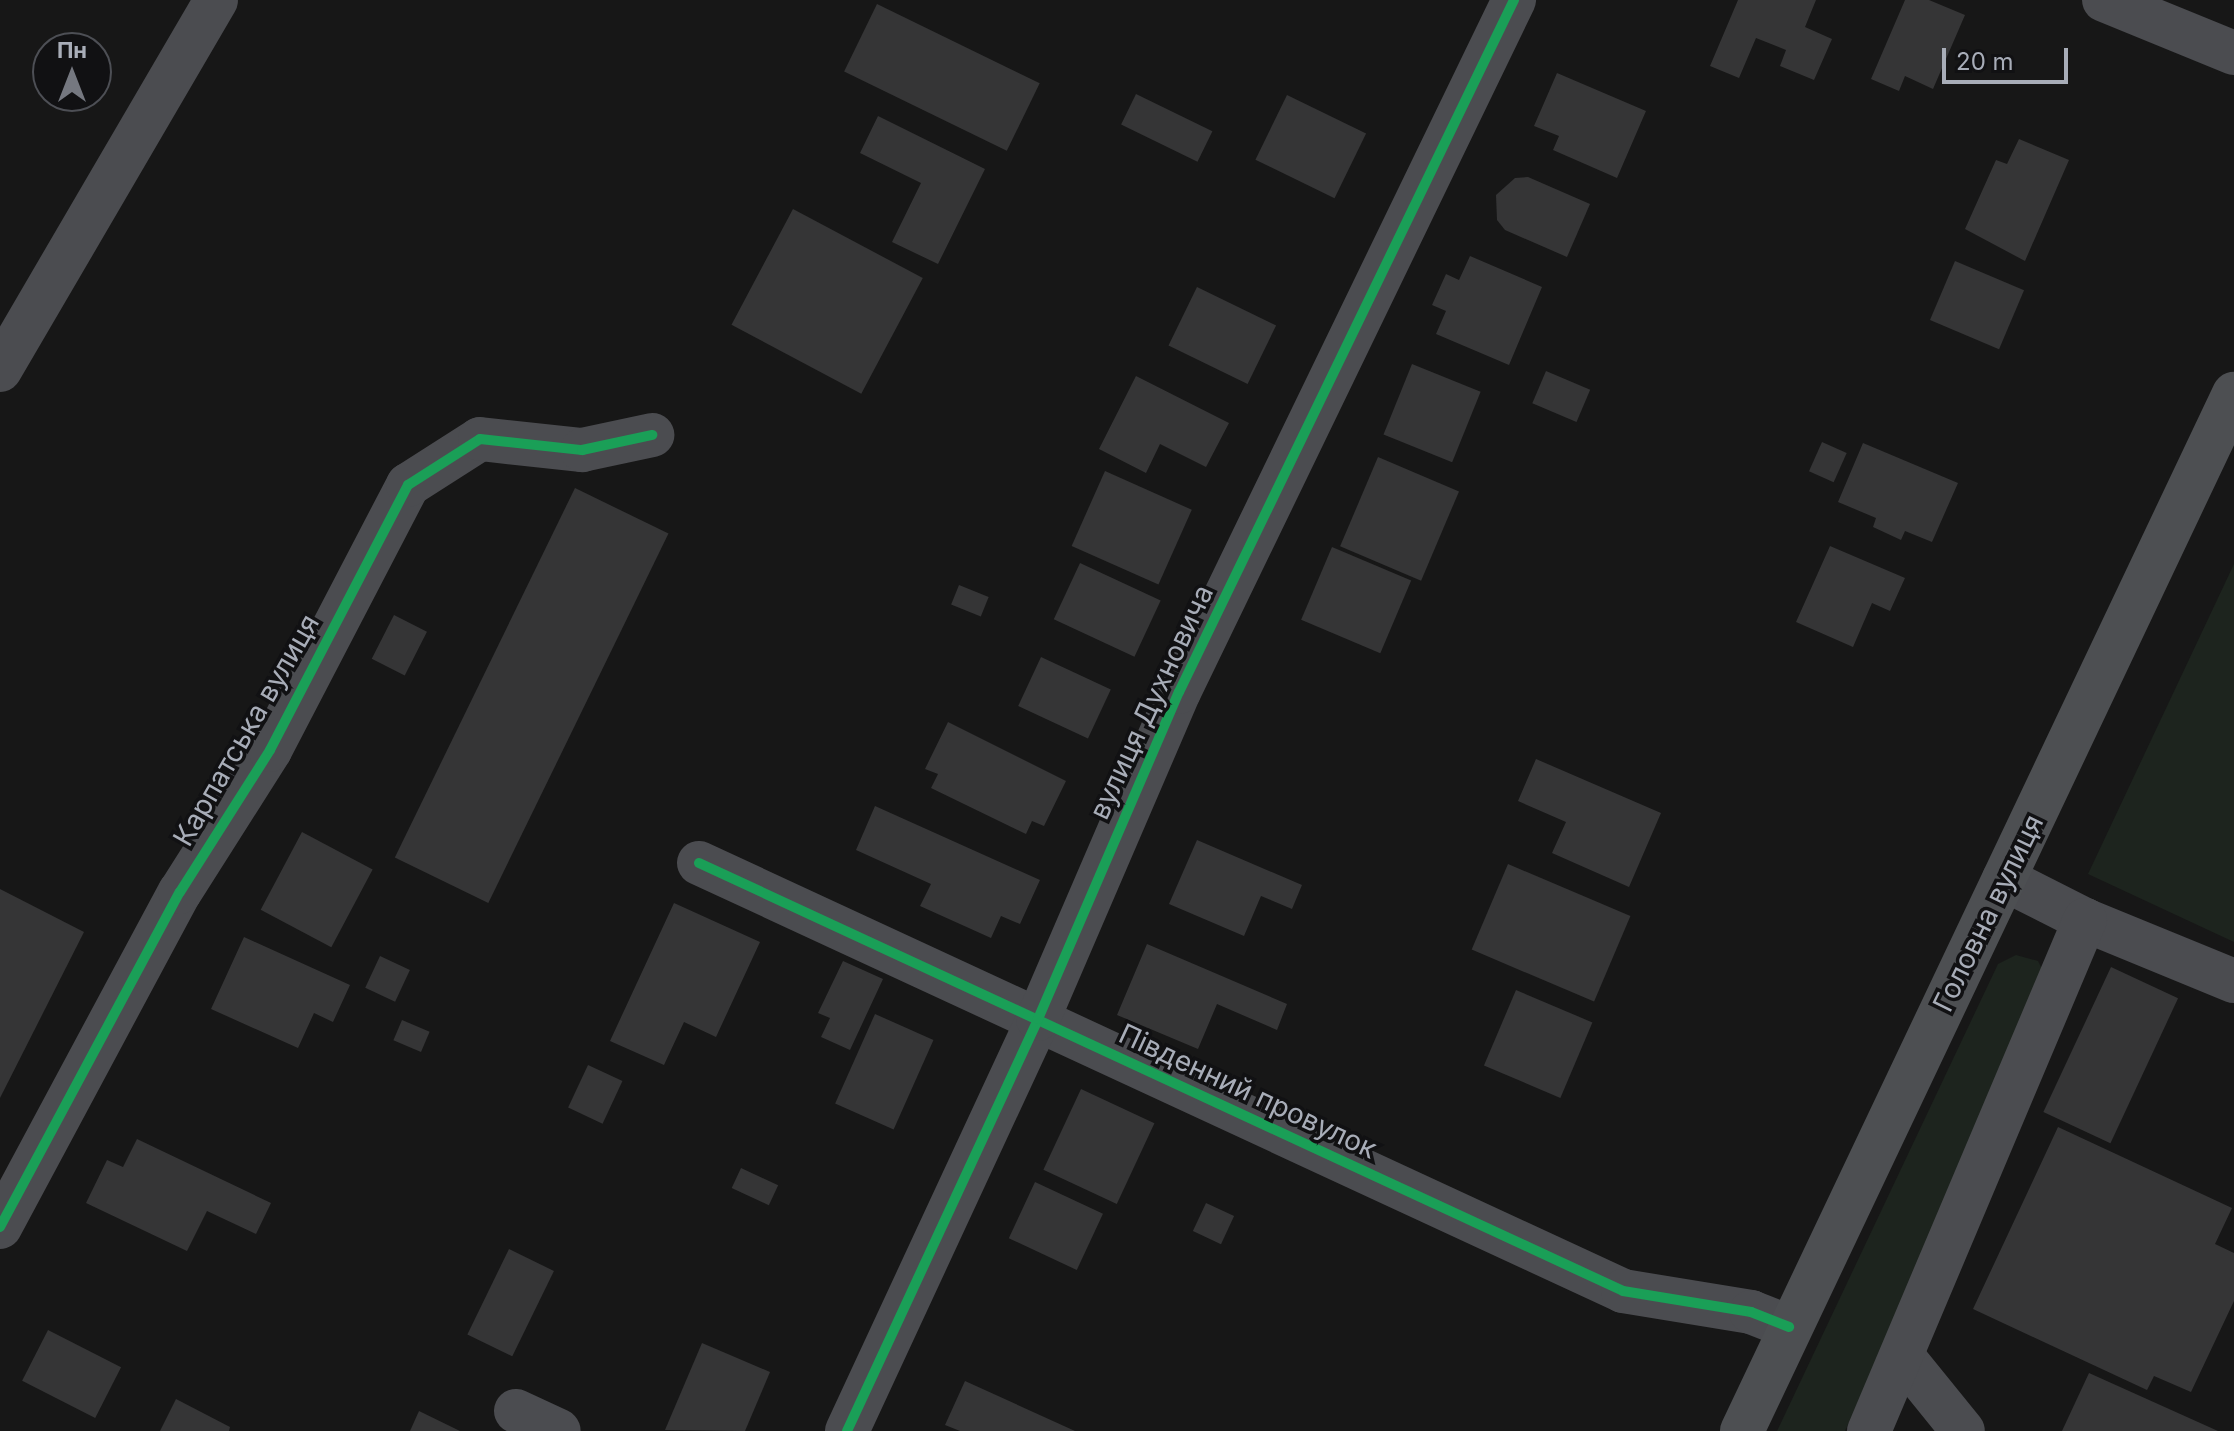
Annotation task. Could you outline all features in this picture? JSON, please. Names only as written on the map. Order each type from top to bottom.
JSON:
[{"type":"main road","name":"Головна вулиця","points":[[1742,1431],[2234,394]]},
{"type":"street","points":[[0,370],[216,0]]},
{"type":"street","name":"вулиця Духновича","points":[[847,1431],[1038,1019],[1179,692],[1514,0]]},
{"type":"street","points":[[2104,0],[2234,53]]},
{"type":"street","name":"Карпатська вулиця","points":[[0,1227],[180,892],[270,750],[408,485],[480,439],[582,450],[652,435]]},
{"type":"street","name":"Південний провулок","points":[[699,863],[1623,1291],[1751,1312],[1789,1327]]},
{"type":"street","points":[[2004,879],[2085,920],[2234,981]]},
{"type":"street","points":[[1869,1431],[1903,1357],[2085,920]]},
{"type":"street","points":[[1903,1357],[1963,1431]]},
{"type":"street","points":[[516,1411],[559,1431]]},
{"type":"shaded area","points":[[2234,564],[2234,942],[2088,874]]},
{"type":"shaded area","points":[[2016,955],[2038,961],[2047,979],[1845,1431],[1777,1431],[1998,964]]},
{"type":"building","points":[[1738,0],[1816,0],[1805,27],[1832,39],[1814,80],[1780,66],[1786,50],[1756,38],[1739,78],[1710,66]]},
{"type":"building","points":[[1905,0],[1929,0],[1965,15],[1933,89],[1905,76],[1899,91],[1871,79]]},
{"type":"building","points":[[877,4],[1040,83],[1007,151],[844,71]]},
{"type":"building","points":[[1557,73],[1646,111],[1617,178],[1553,150],[1559,136],[1534,126]]},
{"type":"building","points":[[1136,94],[1212,131],[1197,162],[1121,125]]},
{"type":"building","points":[[1287,95],[1366,134],[1335,198],[1255,160]]},
{"type":"building","points":[[878,116],[985,169],[938,264],[892,242],[921,183],[860,153]]},
{"type":"building","points":[[2019,139],[2069,160],[2025,261],[1965,229],[1996,160],[2007,164]]},
{"type":"building","points":[[1528,177],[1590,204],[1567,257],[1505,230],[1497,220],[1496,195],[1515,178]]},
{"type":"building","points":[[793,209],[923,278],[861,394],[731,325]]},
{"type":"building","points":[[1470,256],[1542,287],[1509,365],[1436,334],[1446,311],[1432,305],[1446,274],[1459,280]]},
{"type":"building","points":[[1955,261],[2024,290],[1999,349],[1930,320]]},
{"type":"building","points":[[1197,287],[1276,326],[1248,384],[1169,345]]},
{"type":"building","points":[[1412,364],[1481,392],[1452,462],[1384,434]]},
{"type":"building","points":[[1546,371],[1590,390],[1577,422],[1532,403]]},
{"type":"building","points":[[1136,376],[1229,423],[1206,467],[1160,444],[1146,473],[1099,449]]},
{"type":"building","points":[[1822,442],[1847,453],[1834,482],[1809,471]]},
{"type":"building","points":[[1863,443],[1958,483],[1932,542],[1905,531],[1901,540],[1873,527],[1876,518],[1838,502]]},
{"type":"building","points":[[1378,457],[1459,491],[1421,581],[1340,546]]},
{"type":"building","points":[[1105,471],[1192,510],[1158,585],[1072,546]]},
{"type":"building","points":[[575,488],[668,534],[488,903],[395,857]]},
{"type":"building","points":[[1830,546],[1905,578],[1890,611],[1872,603],[1853,647],[1796,622]]},
{"type":"building","points":[[1332,547],[1411,581],[1380,653],[1301,620]]},
{"type":"building","points":[[1080,563],[1161,601],[1134,657],[1054,619]]},
{"type":"building","points":[[959,585],[989,597],[981,616],[951,604]]},
{"type":"building","points":[[394,615],[427,632],[405,675],[372,659]]},
{"type":"building","points":[[1041,657],[1111,690],[1088,738],[1018,706]]},
{"type":"building","points":[[948,722],[1066,781],[1044,826],[1032,821],[1026,834],[931,788],[938,774],[925,769]]},
{"type":"building","points":[[1536,759],[1661,813],[1629,887],[1552,853],[1566,822],[1518,801]]},
{"type":"building","points":[[875,806],[1040,880],[1020,924],[1001,916],[991,938],[920,906],[931,884],[856,850]]},
{"type":"building","points":[[302,832],[373,870],[331,947],[261,910]]},
{"type":"building","points":[[1197,840],[1302,885],[1292,909],[1261,896],[1244,936],[1169,904]]},
{"type":"building","points":[[1508,864],[1630,916],[1594,1002],[1472,950]]},
{"type":"building","points":[[0,889],[84,932],[0,1098]]},
{"type":"building","points":[[674,903],[760,942],[716,1037],[684,1022],[664,1065],[610,1041]]},
{"type":"building","points":[[244,937],[350,985],[333,1022],[314,1013],[298,1048],[211,1009]]},
{"type":"building","points":[[1147,944],[1287,1004],[1277,1030],[1217,1004],[1198,1049],[1117,1015]]},
{"type":"building","points":[[380,956],[410,970],[395,1002],[365,988]]},
{"type":"building","points":[[843,961],[883,979],[850,1050],[821,1037],[830,1018],[818,1013]]},
{"type":"building","points":[[2111,967],[2178,998],[2110,1143],[2043,1112]]},
{"type":"building","points":[[1516,990],[1592,1022],[1560,1098],[1484,1065]]},
{"type":"building","points":[[875,1014],[933,1040],[894,1130],[835,1104]]},
{"type":"building","points":[[402,1020],[430,1032],[421,1052],[393,1040]]},
{"type":"building","points":[[588,1065],[622,1081],[603,1124],[568,1108]]},
{"type":"building","points":[[1081,1089],[1154,1123],[1117,1204],[1043,1170]]},
{"type":"building","points":[[2058,1127],[2232,1208],[2215,1244],[2234,1253],[2234,1301],[2191,1392],[2154,1376],[2147,1390],[1973,1309]]},
{"type":"building","points":[[137,1139],[271,1203],[256,1234],[207,1211],[187,1251],[86,1203],[107,1160],[123,1167]]},
{"type":"building","points":[[741,1168],[778,1185],[769,1205],[732,1188]]},
{"type":"building","points":[[1035,1182],[1103,1214],[1077,1270],[1009,1238]]},
{"type":"building","points":[[1206,1203],[1234,1216],[1221,1244],[1193,1231]]},
{"type":"building","points":[[509,1249],[554,1271],[512,1356],[467,1334]]},
{"type":"building","points":[[48,1330],[121,1367],[95,1418],[22,1381]]},
{"type":"building","points":[[702,1343],[770,1372],[745,1431],[665,1430]]},
{"type":"building","points":[[2089,1373],[2218,1431],[2062,1431]]},
{"type":"building","points":[[965,1381],[1075,1431],[960,1431],[945,1425]]},
{"type":"building","points":[[176,1399],[230,1427],[229,1431],[160,1431]]},
{"type":"building","points":[[419,1411],[460,1431],[410,1431]]},
{"type":"cycle path","points":[[847,1431],[1038,1019],[1179,692],[1514,0]]},
{"type":"cycle path","points":[[0,1227],[180,892],[270,750],[408,485],[480,439],[582,450],[652,435]]},
{"type":"cycle path","points":[[699,863],[1623,1291],[1751,1312],[1789,1327]]}]
